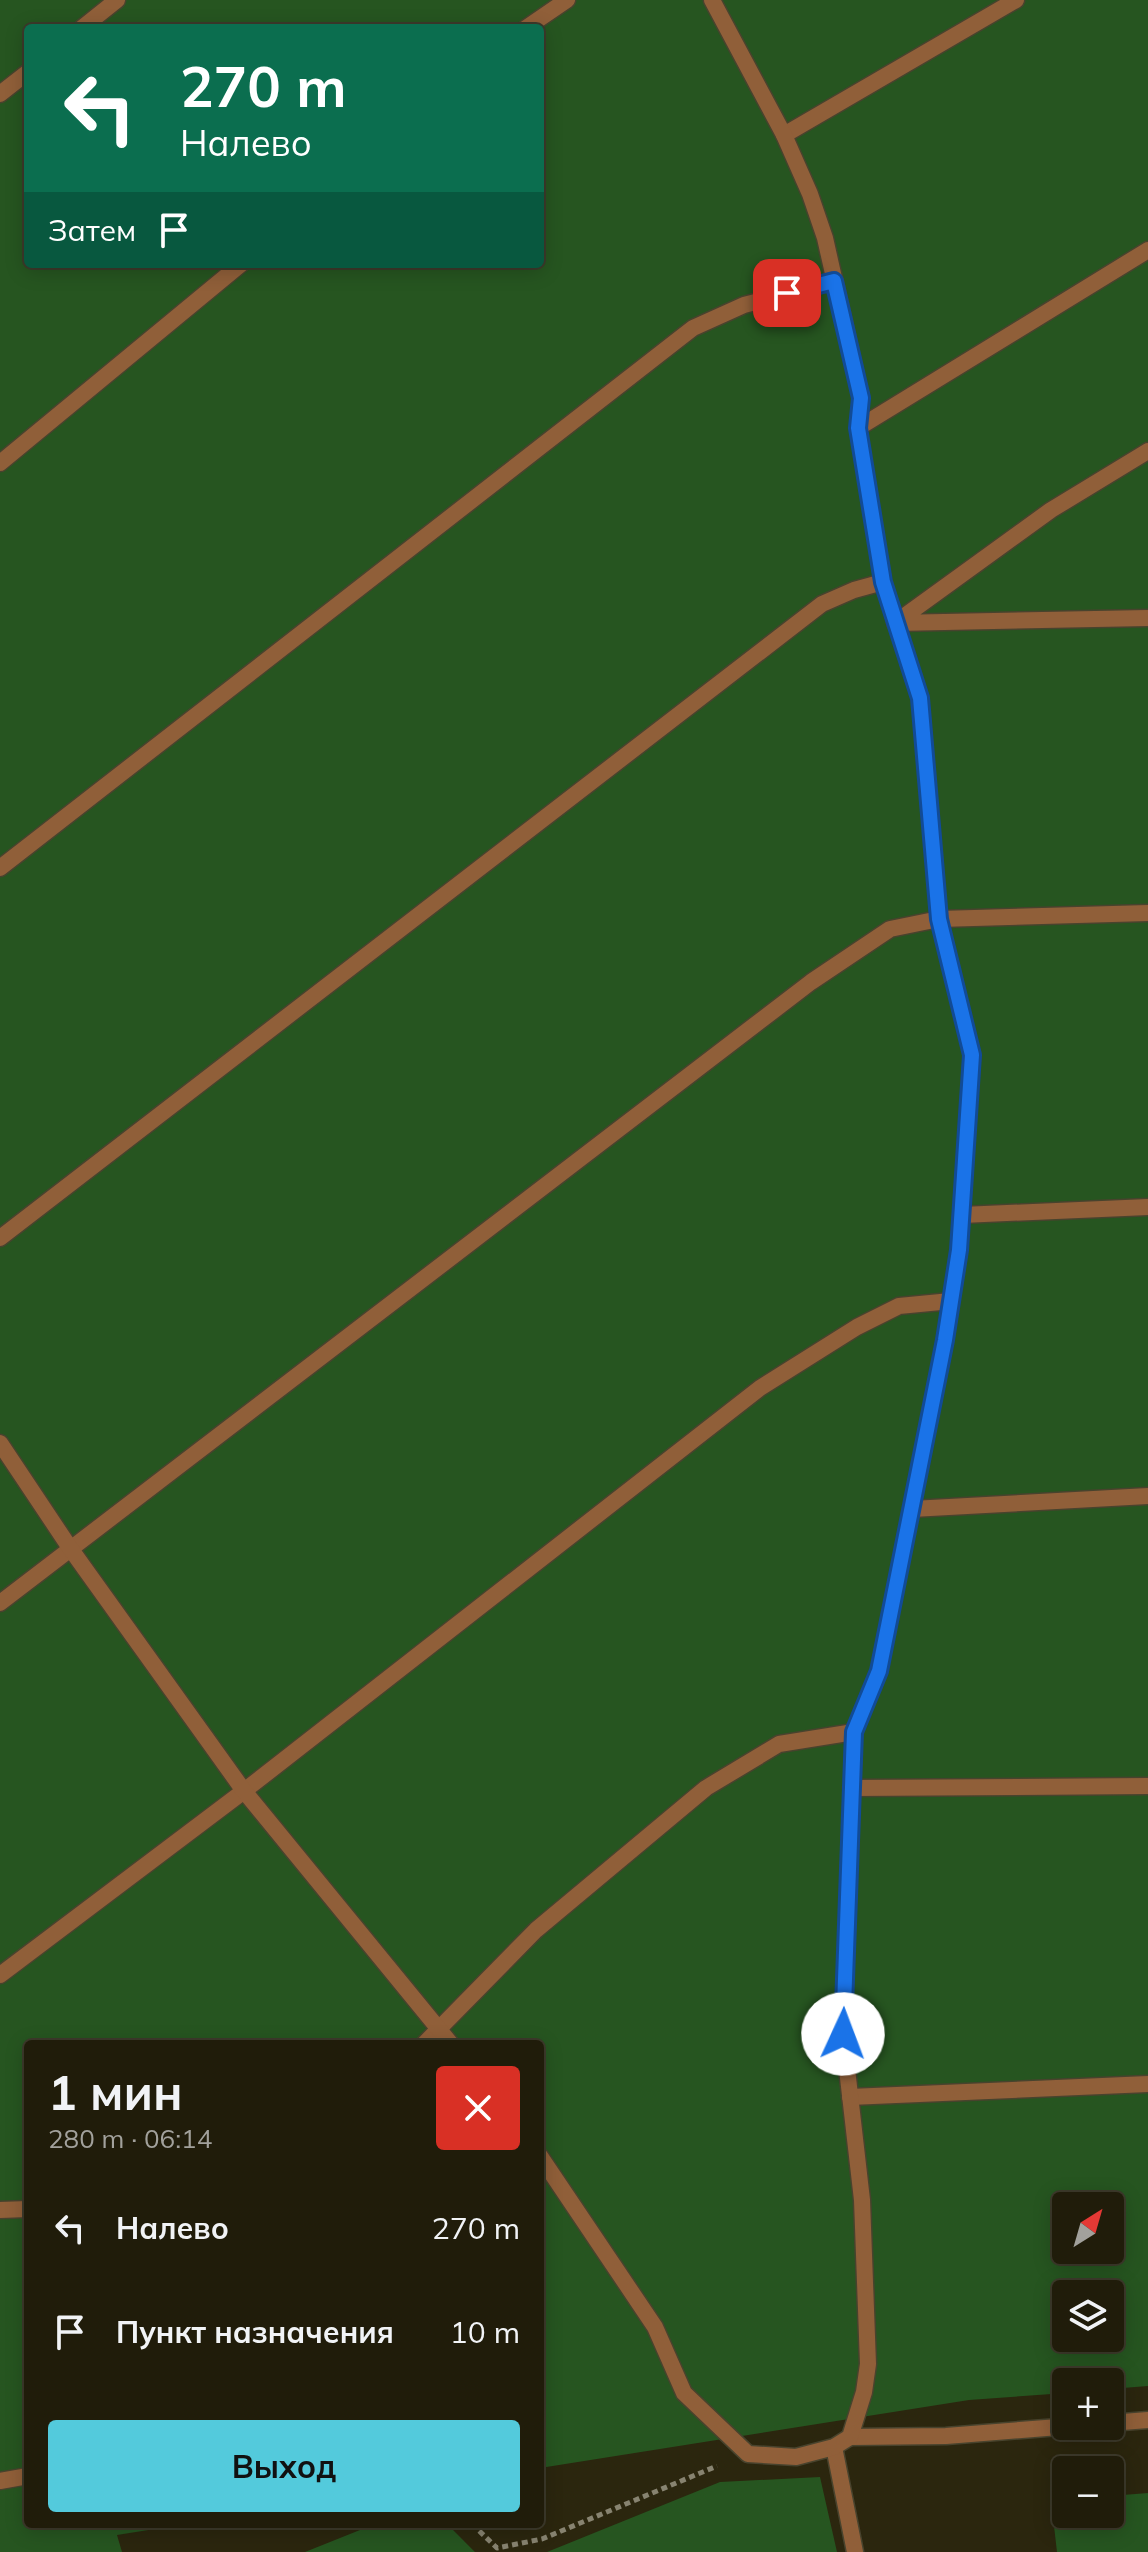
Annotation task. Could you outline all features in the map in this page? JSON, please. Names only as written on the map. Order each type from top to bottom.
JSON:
[{"type":"street","points":[[87,24],[117,0]]},
{"type":"street","points":[[532,24],[567,0]]},
{"type":"street","points":[[712,0],[784,135],[825,238],[861,398],[858,428],[883,582],[920,698],[939,919],[972,1055],[962,1215],[951,1301],[879,1671],[854,1732],[843,2034],[862,2200],[868,2364],[864,2392],[850,2437]]},
{"type":"street","points":[[784,135],[1016,0]]},
{"type":"street","points":[[0,94],[24,75]]},
{"type":"street","points":[[858,428],[1148,250]]},
{"type":"street","points":[[0,463],[236,268]]},
{"type":"street","points":[[0,868],[693,328],[744,305],[834,281]]},
{"type":"street","points":[[895,623],[1051,510],[1148,451]]},
{"type":"street","points":[[0,1238],[822,604],[883,582]]},
{"type":"street","points":[[895,623],[1148,618]]},
{"type":"street","points":[[0,1603],[811,982],[890,929],[939,919],[1148,913]]},
{"type":"street","points":[[962,1215],[1148,1207]]},
{"type":"street","points":[[0,1975],[244,1791],[760,1388],[857,1327],[899,1306],[951,1301]]},
{"type":"street","points":[[0,1443],[70,1548],[244,1791],[448,2040]]},
{"type":"street","points":[[912,1509],[1148,1496]]},
{"type":"street","points":[[429,2040],[536,1930],[706,1788],[779,1744],[854,1732]]},
{"type":"street","points":[[851,1788],[1148,1786]]},
{"type":"street","points":[[850,2097],[1148,2084]]},
{"type":"street","points":[[544,2162],[655,2327],[684,2393],[748,2454],[796,2457],[834,2447],[850,2437],[946,2436],[1052,2428]]},
{"type":"street","points":[[0,2210],[24,2209]]},
{"type":"street","points":[[1124,2422],[1148,2420]]},
{"type":"street","points":[[834,2447],[855,2552]]},
{"type":"street","points":[[0,2481],[24,2477]]},
{"type":"path","points":[[476,2528],[497,2548],[542,2539],[748,2454]]},
{"type":"green space","points":[[0,0],[1148,0],[1148,2386],[1124,2388],[1124,2368],[1052,2368],[1052,2394],[969,2400],[544,2467],[544,2040],[24,2040],[24,2528],[161,2528],[117,2535],[122,2552],[0,2552]]},
{"type":"green space","points":[[820,2477],[837,2552],[547,2552],[720,2482]]},
{"type":"green space","points":[[1148,2493],[1148,2552],[1057,2552],[1054,2528],[1124,2528],[1124,2495]]},
{"type":"green space","points":[[451,2528],[475,2552],[305,2552],[360,2530]]},
{"type":"route","points":[[787,293],[834,281],[861,398],[858,428],[883,582],[920,698],[939,919],[972,1055],[959,1250],[945,1340],[879,1671],[854,1732],[843,2034]]}]
